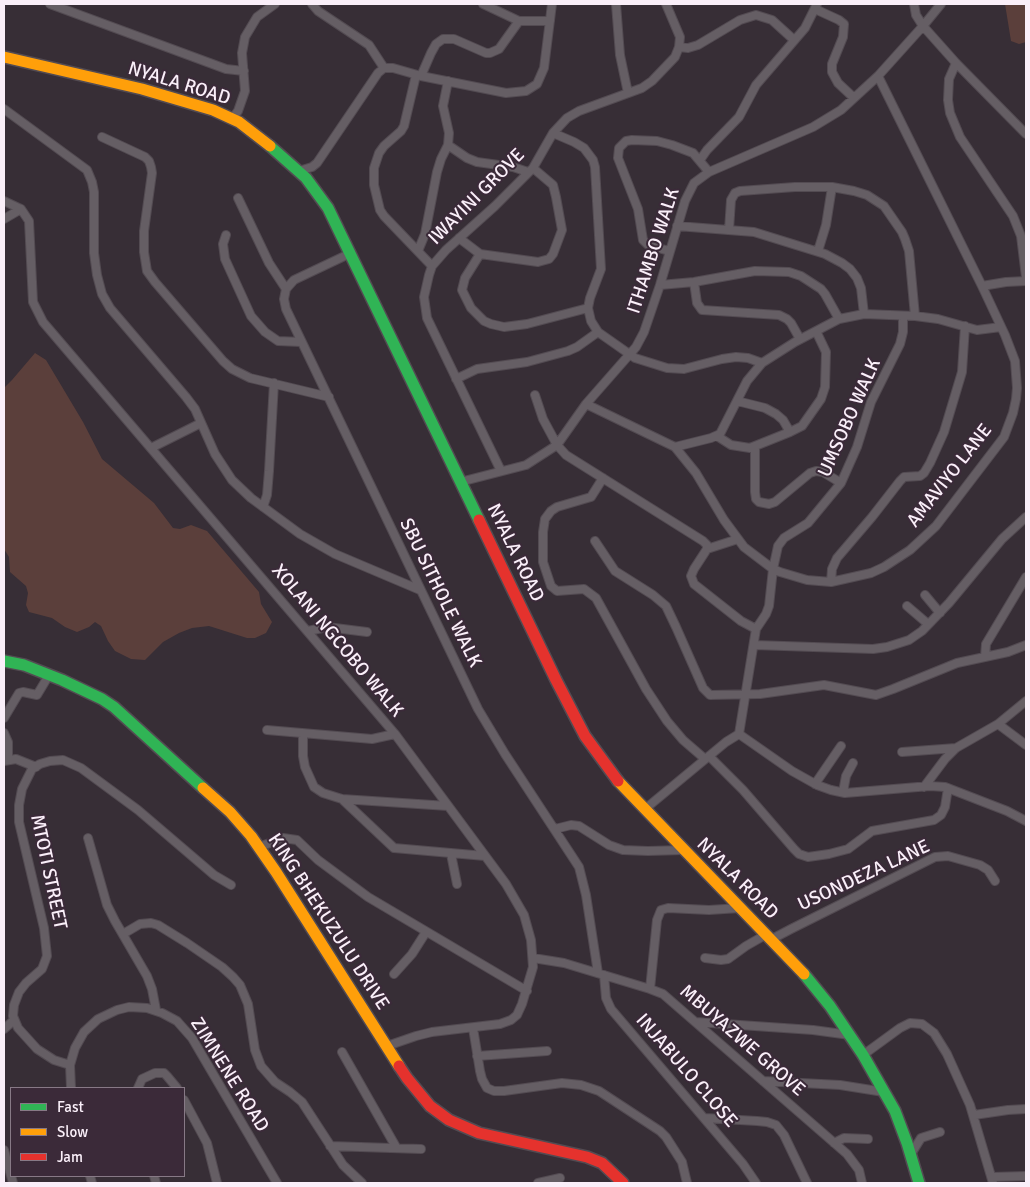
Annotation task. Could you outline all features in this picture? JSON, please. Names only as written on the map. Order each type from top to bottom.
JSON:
[{"type":"street","points":[[50,4],[226,69],[244,71]]},
{"type":"street","points":[[312,4],[318,11],[369,45],[384,68]]},
{"type":"street","points":[[484,4],[519,21],[550,21]]},
{"type":"street","points":[[299,171],[312,167],[317,163],[378,73],[384,68],[393,68],[506,93],[526,91],[533,88],[540,79],[544,68],[552,4]]},
{"type":"street","points":[[616,4],[620,55],[628,93]]},
{"type":"street","points":[[666,4],[678,29],[680,37],[679,48],[693,47],[740,20],[756,15],[772,20],[794,40]]},
{"type":"street","points":[[914,4],[916,15],[923,26],[956,63],[1026,134]]},
{"type":"street","name":"ITHAMBO WALK","points":[[460,482],[526,465],[556,445],[586,404],[636,347],[644,332],[691,187],[698,179],[709,172],[813,127],[841,110],[878,76],[941,4]]},
{"type":"street","points":[[232,119],[244,98],[242,53],[245,37],[252,23],[270,5]]},
{"type":"street","points":[[700,160],[707,150],[739,117],[760,78],[804,28],[816,6],[844,24],[843,37],[832,64],[832,72],[838,83],[854,98]]},
{"type":"street","points":[[432,266],[384,216],[376,197],[373,176],[379,153],[384,146],[401,132],[418,75],[436,44],[443,39],[454,39],[486,53],[495,51],[519,21]]},
{"type":"street","name":"IWAYINI GROVE","points":[[500,471],[430,324],[424,305],[425,289],[432,266],[446,250],[495,206],[531,170],[553,133],[561,124],[573,114],[642,88],[652,81],[675,57],[679,48]]},
{"type":"street","name":"NYALA ROAD","points":[[4,57],[187,101],[213,110],[232,119],[265,142],[299,171],[328,208],[556,680],[585,736],[617,780],[683,850],[770,937],[801,970],[830,1006],[863,1055],[884,1092],[900,1124],[919,1183]]},
{"type":"street","points":[[956,63],[949,79],[948,100],[950,113],[963,141],[1013,216],[1021,236],[1026,276]]},
{"type":"street","name":"AMAVIYO LANE","points":[[586,404],[675,447],[691,466],[738,539],[752,554],[773,569],[807,580],[832,582],[871,573],[904,554],[924,539],[952,506],[1004,437],[1013,413],[1017,381],[1015,360],[982,286],[878,76]]},
{"type":"street","points":[[418,251],[426,234],[436,172],[448,145],[449,133],[443,104],[448,81]]},
{"type":"street","points":[[4,109],[87,170],[94,192],[94,254],[102,294],[110,308],[195,409],[215,454],[232,480],[263,508],[300,534],[335,554],[420,590]]},
{"type":"street","points":[[553,133],[584,148],[593,160],[595,167],[601,265],[588,308],[591,321],[598,332],[634,358],[676,370],[736,357],[748,358],[762,363]]},
{"type":"street","points":[[102,137],[144,157],[152,167],[146,208],[144,252],[148,271],[155,282],[223,361],[232,369],[250,378],[329,397]]},
{"type":"street","points":[[669,252],[648,244],[643,240],[638,209],[623,173],[618,152],[621,146],[626,142],[657,141],[693,153],[709,172]]},
{"type":"street","points":[[448,145],[477,162],[531,170],[553,185],[562,230],[553,254],[549,259],[538,262],[480,254],[459,238]]},
{"type":"street","points":[[729,230],[731,200],[737,192],[761,189],[832,188],[854,191],[875,199],[884,206],[902,232],[908,251],[915,316]]},
{"type":"street","points":[[818,251],[826,225],[832,188]]},
{"type":"street","points":[[238,198],[269,264],[286,289],[294,280],[350,253]]},
{"type":"street","points":[[4,201],[21,209]]},
{"type":"street","points":[[4,219],[21,209]]},
{"type":"street","name":"XOLANI NGCOBO WALK","points":[[21,209],[29,221],[31,289],[36,312],[395,734],[506,884],[524,915],[531,940],[533,967],[527,991],[517,1014],[512,1020],[500,1024],[432,1032],[387,1046]]},
{"type":"street","points":[[677,226],[759,233],[818,251],[842,262],[855,274],[861,288],[864,314]]},
{"type":"street","points":[[226,235],[223,244],[225,259],[251,316],[265,332],[278,341],[301,342]]},
{"type":"street","points":[[480,254],[464,278],[462,290],[467,302],[477,314],[491,324],[504,327],[527,324],[588,308]]},
{"type":"street","points":[[660,285],[694,282],[766,270],[796,273],[816,285],[825,294],[839,320]]},
{"type":"street","points":[[982,286],[1026,281]]},
{"type":"street","points":[[694,282],[697,303],[702,310],[780,314],[791,323],[800,339]]},
{"type":"street","name":"SBU SITHOLE WALK","points":[[286,289],[284,299],[286,309],[301,342],[488,727],[573,857],[582,875],[601,974]]},
{"type":"street","points":[[675,447],[717,436],[723,430],[747,381],[762,363],[800,339],[839,320],[864,314],[915,316],[938,319],[982,330],[1001,327]]},
{"type":"street","name":"UMSOBO WALK","points":[[756,629],[766,614],[778,546],[782,541],[808,523],[841,483],[857,447],[871,402],[900,344],[903,332],[903,316]]},
{"type":"street","points":[[832,582],[832,569],[837,558],[904,477],[916,477],[924,473],[936,450],[944,432],[962,372],[965,326]]},
{"type":"street","points":[[717,436],[725,442],[738,447],[755,447],[802,426],[821,399],[825,387],[826,352],[816,331]]},
{"type":"street","points":[[456,379],[476,369],[527,362],[568,351],[598,332]]},
{"type":"street","points":[[263,508],[267,495],[274,383]]},
{"type":"street","points":[[534,395],[543,420],[556,445],[566,455],[703,541],[707,545],[707,549]]},
{"type":"street","points":[[737,401],[765,408],[776,414],[783,420],[790,432]]},
{"type":"street","points":[[152,448],[201,423]]},
{"type":"street","points":[[755,447],[755,492],[756,499],[759,502],[769,504],[775,502],[810,473],[816,471],[823,472],[841,483]]},
{"type":"street","points":[[603,478],[591,497],[557,507],[545,519],[542,532],[543,556],[551,586],[557,591],[584,589],[596,598],[646,689],[667,721],[683,740],[707,758],[743,790],[794,849],[808,857],[829,854],[848,849],[872,831],[934,820],[945,807],[948,788]]},
{"type":"street","points":[[754,645],[879,648],[909,640],[928,624],[964,587],[1002,538],[1026,517]]},
{"type":"street","points":[[645,809],[726,742],[739,734],[756,629],[740,621],[694,584],[692,576],[694,569],[707,549],[738,539]]},
{"type":"street","points":[[595,541],[613,569],[666,606],[706,692],[710,695],[760,694],[824,685],[876,694],[957,663],[1016,650],[1026,645]]},
{"type":"street","points":[[985,657],[986,644],[1026,578]]},
{"type":"street","points":[[925,595],[940,612]]},
{"type":"street","points":[[907,606],[928,624]]},
{"type":"street","points":[[308,631],[327,628],[366,632]]},
{"type":"street","name":"KING BHEKUZULU DRIVE","points":[[4,661],[24,665],[49,675],[90,693],[114,707],[240,822],[259,847],[414,1088],[430,1106],[449,1120],[479,1133],[587,1157],[602,1163],[624,1183]]},
{"type":"street","points":[[4,718],[19,693],[23,692],[36,696],[49,675]]},
{"type":"street","points":[[924,787],[956,748],[998,724],[1026,701]]},
{"type":"street","points":[[998,724],[1026,745]]},
{"type":"street","points":[[267,730],[372,739],[395,734]]},
{"type":"street","points":[[4,733],[8,742],[6,760],[24,760],[36,767],[50,761],[63,760],[80,768],[138,810],[214,875],[231,885]]},
{"type":"street","points":[[303,734],[305,767],[314,787],[323,793],[342,799],[448,806]]},
{"type":"street","points":[[739,734],[792,771],[814,784],[831,790],[843,792],[935,786],[948,788],[1007,811],[1026,821]]},
{"type":"street","points":[[814,784],[841,746]]},
{"type":"street","points":[[902,752],[956,748]]},
{"type":"street","points":[[843,792],[846,776],[854,763]]},
{"type":"street","name":"MTOTI STREET","points":[[14,1020],[13,1009],[19,992],[42,969],[47,956],[44,928],[19,822],[19,805],[22,789],[29,775],[36,767]]},
{"type":"street","points":[[342,799],[394,848],[484,856]]},
{"type":"street","points":[[555,829],[579,826],[609,845],[623,850],[648,852],[683,850]]},
{"type":"street","points":[[88,838],[107,905],[150,983],[156,1010]]},
{"type":"street","points":[[259,847],[282,838],[296,840],[326,866],[368,897],[527,991]]},
{"type":"street","points":[[451,854],[457,884]]},
{"type":"street","name":"USONDEZA LANE","points":[[705,958],[728,959],[751,943],[770,937],[935,857],[948,856],[977,864],[988,870],[995,881]]},
{"type":"street","points":[[650,989],[657,920],[661,910],[668,908],[709,910],[740,908]]},
{"type":"street","points":[[123,934],[140,924],[151,923],[158,925],[222,967],[233,977],[240,985],[248,1004],[256,1058],[261,1066],[275,1082],[302,1102],[343,1165],[362,1183]]},
{"type":"street","points":[[394,974],[412,954],[426,932]]},
{"type":"street","name":"MBUYAZWE GROVE","points":[[533,958],[564,963],[650,989],[670,1000],[854,1162],[859,1170],[862,1183]]},
{"type":"street","name":"INJABULO CLOSE","points":[[601,974],[606,998],[611,1008],[705,1118],[743,1164],[756,1183]]},
{"type":"street","name":"ZIMNENE ROAD","points":[[72,1087],[70,1065],[75,1048],[84,1032],[105,1014],[129,1007],[156,1010],[171,1016],[192,1038],[276,1183]]},
{"type":"street","points":[[4,1029],[14,1020],[36,1049],[54,1060],[70,1065]]},
{"type":"street","points":[[696,1022],[813,1030],[850,1035]]},
{"type":"street","points":[[863,1055],[904,1026],[917,1023],[926,1025],[934,1032],[947,1054],[974,1115],[992,1180],[1026,1176]]},
{"type":"street","points":[[473,1028],[482,1079],[484,1084],[492,1090],[511,1090],[562,1083],[581,1085],[606,1095],[666,1137],[682,1162],[687,1183]]},
{"type":"street","points":[[477,1056],[547,1051]]},
{"type":"street","points":[[342,1052],[396,1147]]},
{"type":"street","points":[[138,1087],[142,1079],[146,1076],[158,1073],[167,1076],[176,1087]]},
{"type":"street","points":[[763,1081],[840,1086],[884,1092]]},
{"type":"street","points":[[185,1102],[207,1143],[217,1183]]},
{"type":"street","points":[[974,1115],[1008,1110],[1026,1110]]},
{"type":"street","points":[[705,1118],[757,1120],[776,1125],[784,1135],[807,1183]]},
{"type":"street","points":[[911,1154],[921,1138],[940,1132]]},
{"type":"street","points":[[834,1143],[844,1138],[868,1139]]},
{"type":"street","points":[[330,1146],[421,1149]]},
{"type":"street","points":[[4,1150],[11,1183]]},
{"type":"street","points":[[538,1183],[560,1178]]},
{"type":"shaded area","points":[[1005,4],[1026,4],[1026,42],[1019,44],[1011,41]]},
{"type":"shaded area","points":[[35,353],[46,360],[83,422],[102,459],[154,503],[173,528],[180,529],[191,525],[207,531],[259,592],[261,604],[272,622],[266,633],[255,638],[247,638],[209,626],[192,628],[163,642],[145,660],[131,659],[115,651],[101,626],[95,622],[77,632],[65,627],[52,618],[29,612],[26,605],[28,593],[26,586],[10,572],[9,557],[4,549],[4,388]]},
{"type":"traffic: fast","points":[[270,146],[306,178],[328,208],[479,520]]},
{"type":"traffic: fast","points":[[4,661],[24,665],[102,699],[114,707],[203,788]]},
{"type":"traffic: fast","points":[[804,974],[830,1006],[863,1055],[895,1111],[919,1183]]},
{"type":"traffic: slow","points":[[4,57],[142,89],[213,110],[239,122],[270,146]]},
{"type":"traffic: slow","points":[[618,781],[804,974]]},
{"type":"traffic: slow","points":[[203,788],[230,812],[251,836],[276,872],[399,1066]]},
{"type":"traffic: jam","points":[[479,520],[585,736],[618,781]]},
{"type":"traffic: jam","points":[[399,1066],[430,1106],[449,1120],[479,1133],[587,1157],[602,1163],[623,1183]]}]
